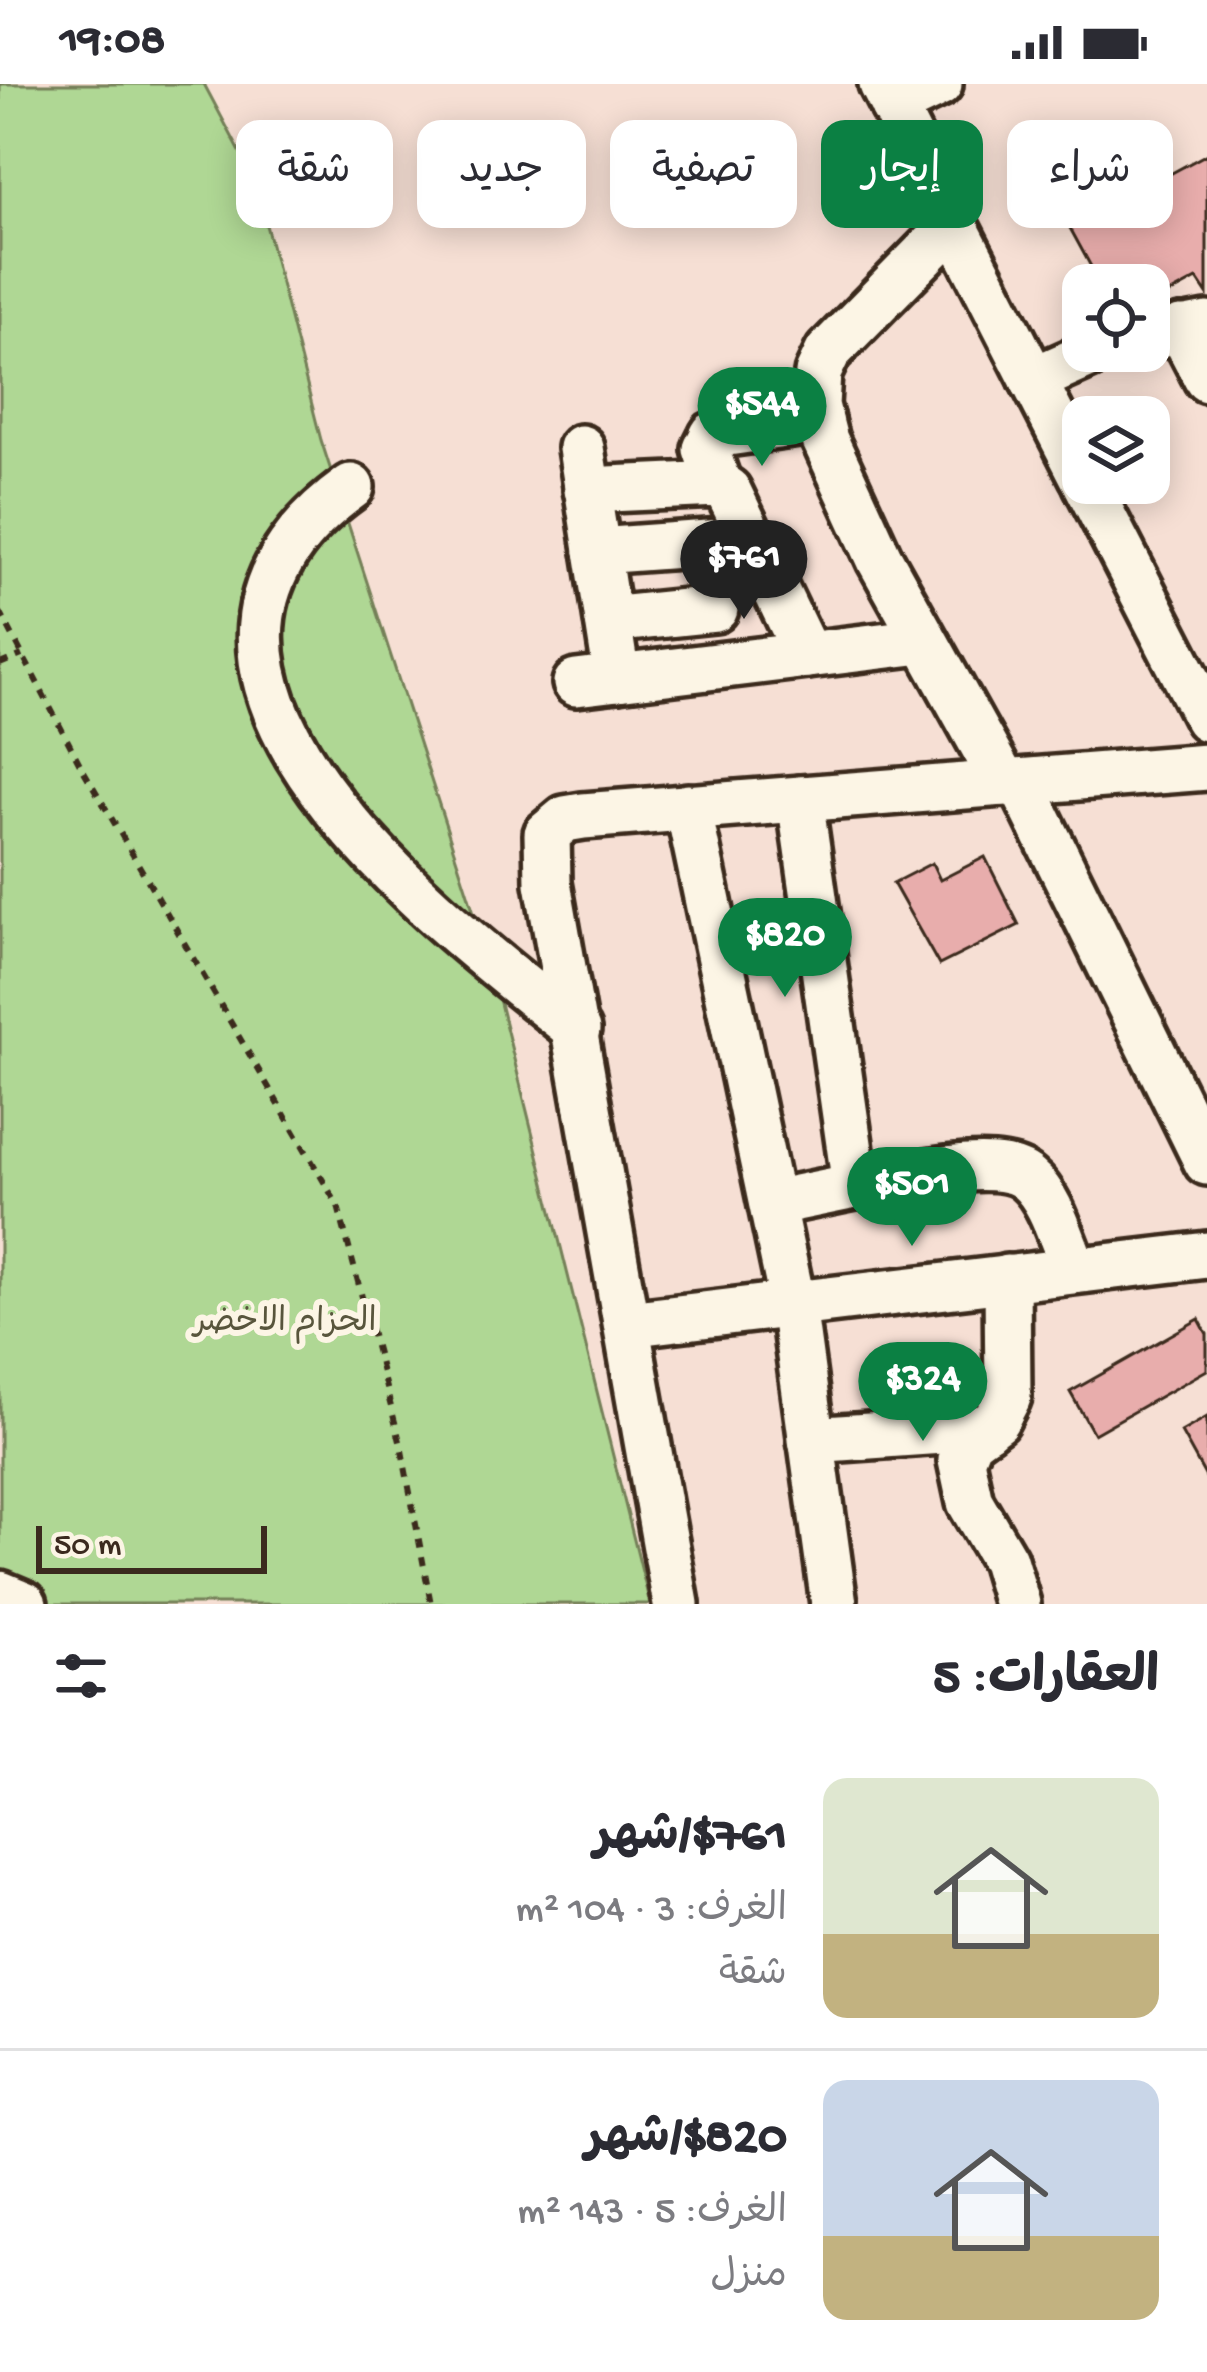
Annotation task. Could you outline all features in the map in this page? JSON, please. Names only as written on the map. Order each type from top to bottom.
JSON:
[{"type":"street","points":[[888,95],[939,84]]},
{"type":"street","points":[[949,228],[828,352],[818,373],[820,420],[880,560],[922,640],[1012,782],[1207,1162]]},
{"type":"street","points":[[954,228],[1062,437]]},
{"type":"street","points":[[1179,330],[1207,380]]},
{"type":"street","points":[[1033,380],[1062,367]]},
{"type":"street","points":[[718,484],[706,449],[713,436],[820,420]]},
{"type":"street","points":[[807,655],[728,491],[718,484],[584,469],[608,620],[596,680],[807,655],[922,640]]},
{"type":"street","points":[[351,488],[310,517],[270,573],[256,628],[262,665],[293,745],[317,788],[436,918],[577,1030]]},
{"type":"street","points":[[1096,504],[1207,718]]},
{"type":"street","points":[[597,550],[752,540]]},
{"type":"street","points":[[608,620],[715,609]]},
{"type":"street","points":[[676,1604],[548,884],[547,834],[565,819],[1207,767]]},
{"type":"street","points":[[800,799],[855,1186]]},
{"type":"street","points":[[688,807],[793,1304],[834,1604]]},
{"type":"street","points":[[772,1203],[973,1168],[1011,1168],[1030,1180],[1043,1198],[1075,1270]]},
{"type":"street","points":[[627,1324],[1207,1256]]},
{"type":"street","points":[[1007,1278],[1012,1375],[1004,1411],[963,1448],[964,1479],[976,1519],[1004,1560],[1017,1604]]},
{"type":"street","points":[[811,1440],[986,1428]]},
{"type":"street","points":[[0,1594],[24,1604]]},
{"type":"path","points":[[0,611],[81,766],[338,1206],[401,1445],[431,1604]]},
{"type":"path","points":[[0,664],[22,655]]},
{"type":"green space","name":"الحزام الاخضر","points":[[0,84],[204,84],[236,144],[236,228],[267,228],[321,440],[489,959],[650,1604],[0,1604]]},
{"type":"building","points":[[1207,154],[1207,294],[1197,279],[1170,294],[1170,264],[1090,264],[1070,228],[1173,228],[1173,172]]},
{"type":"building","points":[[985,857],[1019,925],[939,965],[893,883],[932,863],[940,880]]},
{"type":"building","points":[[1199,1319],[1207,1334],[1207,1370],[1094,1434],[1070,1392]]},
{"type":"building","points":[[1207,1417],[1207,1479],[1181,1432]]}]
